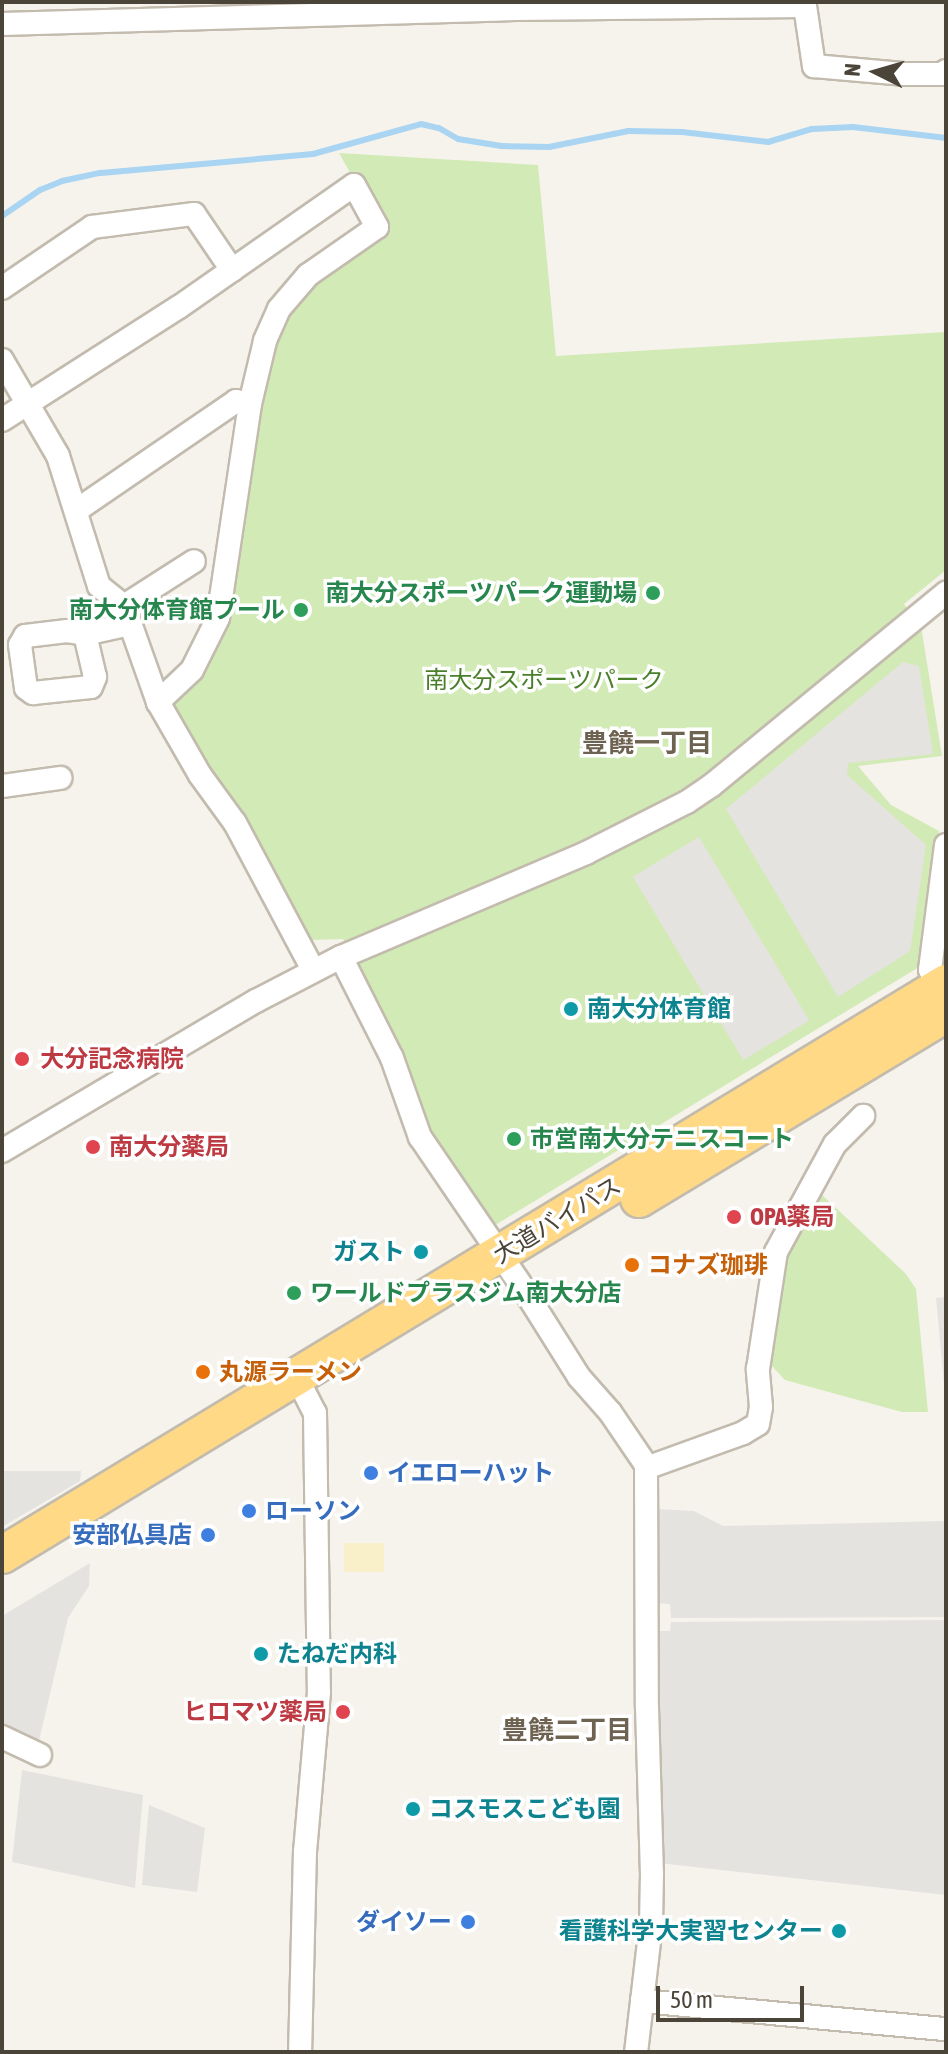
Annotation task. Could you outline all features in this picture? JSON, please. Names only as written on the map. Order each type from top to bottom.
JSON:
[{"type":"highway","name":"大道バイパス","points":[[2,1581],[302,1388],[944,995]]},
{"type":"highway","name":"大道バイパス","points":[[2,1555],[302,1388]]},
{"type":"street","points":[[2,24],[186,10],[515,5],[805,6],[814,66],[903,74],[942,74],[946,71]]},
{"type":"street","points":[[2,420],[232,270],[354,185],[377,227],[308,275],[279,309],[265,341],[250,404],[218,618],[192,670],[158,702]]},
{"type":"street","points":[[2,288],[92,227],[194,214],[232,270]]},
{"type":"street","points":[[2,360],[58,456],[99,586],[127,615],[158,702],[200,775],[235,823],[313,970]]},
{"type":"street","points":[[77,510],[236,401],[250,404]]},
{"type":"street","points":[[85,634],[127,615],[194,561]]},
{"type":"street","points":[[2,1151],[313,970],[586,853],[687,802],[712,785],[946,593]]},
{"type":"street","points":[[2,786],[60,778]]},
{"type":"street","points":[[944,995],[930,970],[946,845]]},
{"type":"street","points":[[341,957],[387,1046],[420,1137],[507,1264],[572,1368],[630,1438],[646,1468],[647,1707],[652,1873],[651,1925],[636,2052]]},
{"type":"street","points":[[646,1468],[758,1424],[761,1407],[758,1369],[776,1252],[835,1144],[863,1116]]},
{"type":"street","points":[[300,2052],[305,1851],[319,1692],[315,1413],[302,1388]]},
{"type":"street","points":[[2,1737],[40,1755]]},
{"type":"street","points":[[642,2001],[946,2029]]},
{"type":"green space","name":"南大分スポーツパーク","points":[[339,153],[538,165],[556,356],[946,332],[946,570],[904,604],[921,626],[942,756],[858,766],[891,805],[939,831],[919,967],[492,1227],[428,1133],[401,1054],[343,939],[309,940],[240,811],[201,760],[170,705],[198,677],[255,420],[284,311],[313,278],[382,229]]},
{"type":"green space","points":[[820,1193],[906,1274],[916,1289],[928,1412],[902,1412],[785,1380],[772,1366],[777,1302],[788,1256],[798,1228]]},
{"type":"sand","points":[[344,1543],[384,1543],[384,1572],[344,1572]]},
{"type":"shaded area","points":[[903,662],[919,666],[933,754],[848,763],[847,775],[926,845],[910,951],[838,997],[726,809]]},
{"type":"shaded area","points":[[699,837],[809,1020],[743,1060],[633,877]]},
{"type":"shaded area","points":[[946,1297],[946,1406],[936,1298]]},
{"type":"shaded area","points":[[2,1471],[81,1471],[80,1481],[2,1527]]},
{"type":"shaded area","points":[[655,1509],[694,1511],[723,1526],[946,1521],[946,1617],[671,1618],[670,1604],[654,1603]]},
{"type":"shaded area","points":[[90,1563],[89,1586],[68,1618],[37,1749],[2,1733],[2,1616]]},
{"type":"shaded area","points":[[946,1620],[946,1895],[659,1863],[654,1631],[670,1631],[671,1622]]},
{"type":"shaded area","points":[[22,1770],[143,1795],[135,1888],[12,1862]]},
{"type":"shaded area","points":[[149,1805],[205,1828],[197,1892],[142,1885]]},
{"type":"waterway","points":[[2,216],[40,190],[62,181],[101,173],[313,154],[421,124],[439,128],[458,139],[501,146],[549,147],[628,131],[682,132],[768,142],[812,129],[853,127],[946,138]]},
{"type":"place","name":"南大分スポーツパーク運動場","points":[[653,593]]},
{"type":"place","name":"南大分体育館プール","points":[[301,610]]},
{"type":"place","name":"南大分体育館","points":[[571,1009]]},
{"type":"place","name":"大分記念病院","points":[[22,1059]]},
{"type":"place","name":"市営南大分テニスコート","points":[[514,1139]]},
{"type":"place","name":"南大分薬局","points":[[93,1147]]},
{"type":"place","name":"OPA薬局","points":[[734,1217]]},
{"type":"place","name":"ガスト","points":[[421,1252]]},
{"type":"place","name":"コナズ珈琲","points":[[632,1265]]},
{"type":"place","name":"ワールドプラスジム南大分店","points":[[294,1293]]},
{"type":"place","name":"丸源ラーメン","points":[[203,1372]]},
{"type":"place","name":"イエローハット","points":[[371,1473]]},
{"type":"place","name":"ローソン","points":[[249,1511]]},
{"type":"place","name":"安部仏具店","points":[[208,1535]]},
{"type":"place","name":"たねだ内科","points":[[261,1654]]},
{"type":"place","name":"ヒロマツ薬局","points":[[343,1712]]},
{"type":"place","name":"コスモスこども園","points":[[413,1809]]},
{"type":"place","name":"ダイソー","points":[[468,1922]]},
{"type":"place","name":"看護科学大実習センター","points":[[839,1931]]},
{"type":"district","name":"豊饒一丁目","points":[[647,744]]},
{"type":"district","name":"豊饒二丁目","points":[[567,1731]]}]
